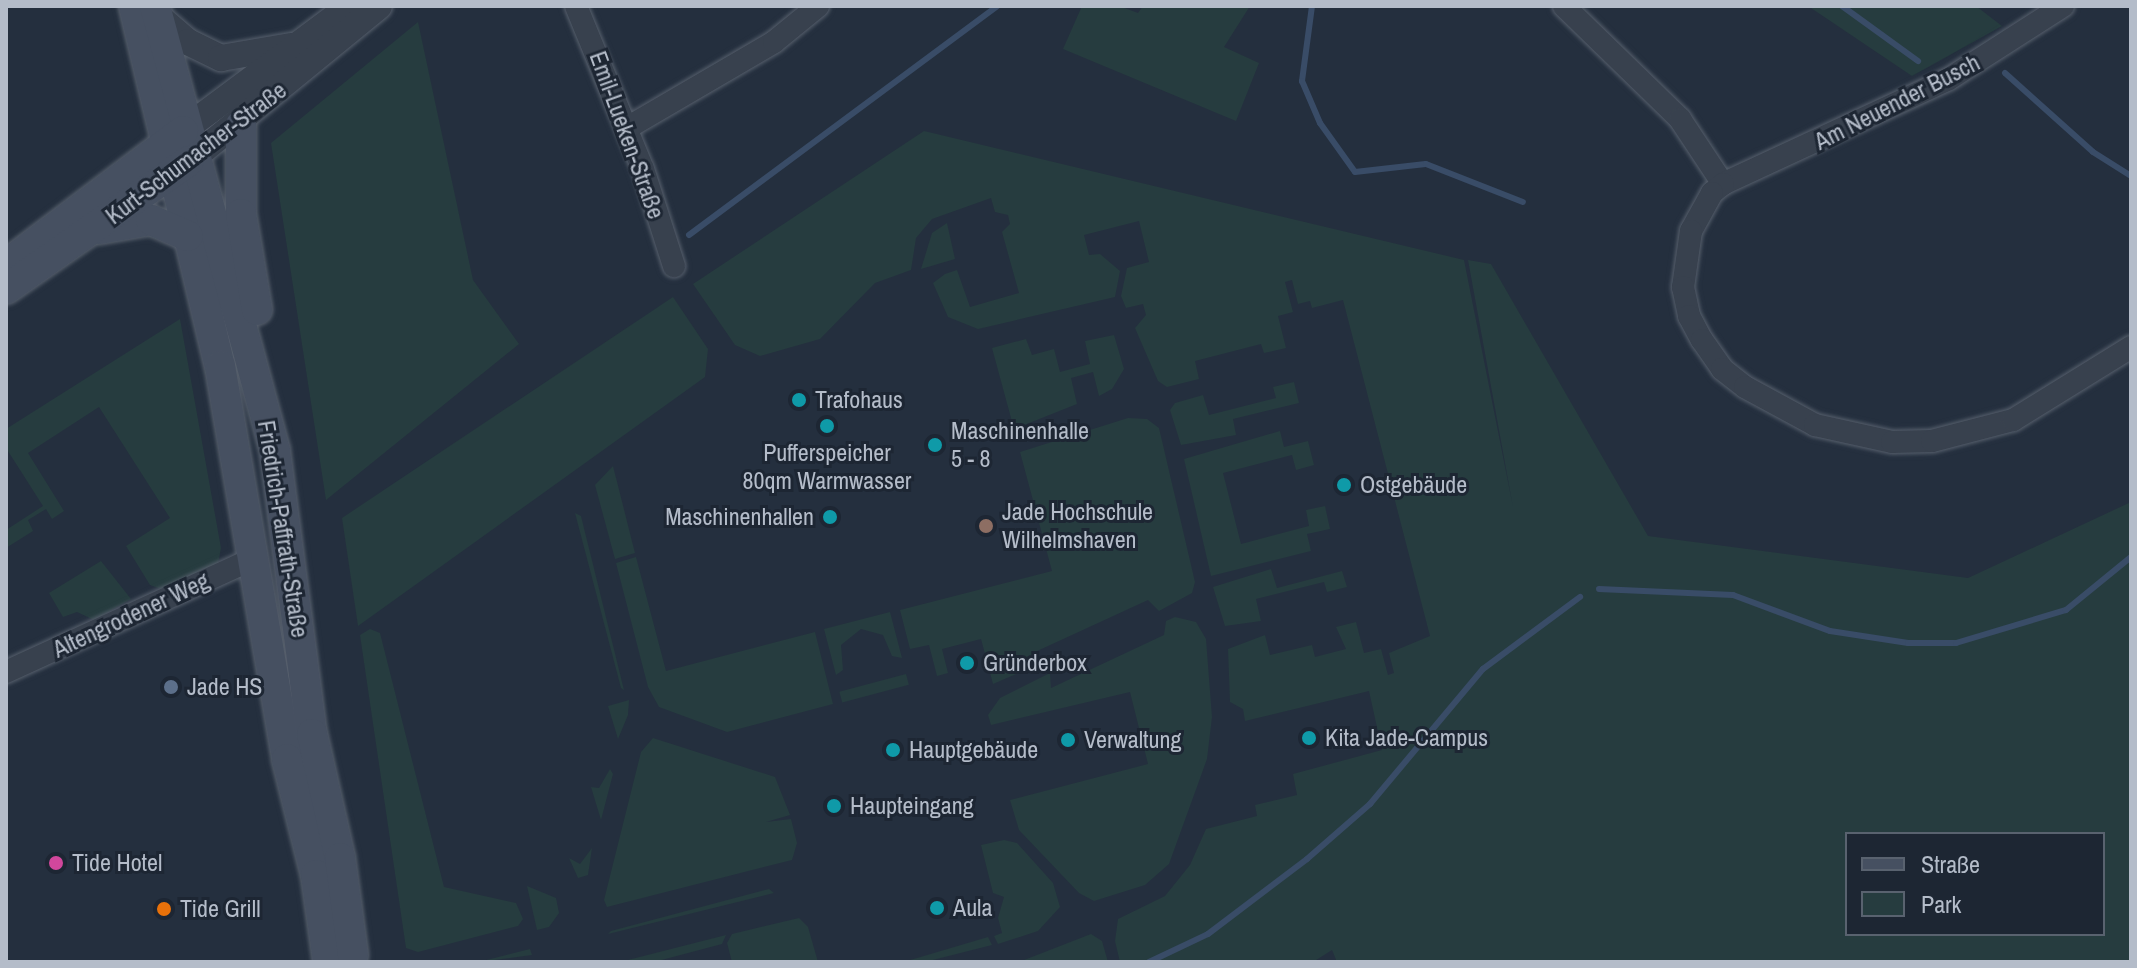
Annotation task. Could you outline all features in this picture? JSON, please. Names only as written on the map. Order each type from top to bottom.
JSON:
[{"type":"main road","name":"Friedrich-Paffrath-Straße","points":[[149,10],[185,163],[275,451],[312,734],[340,858],[344,960]]},
{"type":"main road","points":[[241,125],[241,214],[275,451]]},
{"type":"main road","name":"Kurt-Schumacher-Straße","points":[[6,265],[178,134]]},
{"type":"main road","name":"Friedrich-Paffrath-Straße","points":[[185,163],[188,236],[220,366],[255,558],[276,699],[316,875],[344,960]]},
{"type":"main road","name":"Kurt-Schumacher-Straße","points":[[6,289],[94,230],[185,163]]},
{"type":"main road","points":[[94,230],[151,220],[188,236]]},
{"type":"street","name":"Kurt-Schumacher-Straße","points":[[178,134],[350,6]]},
{"type":"street","name":"Kurt-Schumacher-Straße","points":[[185,163],[241,125],[379,6]]},
{"type":"street","name":"Emil-Lueken-Straße","points":[[576,6],[627,128],[674,266]]},
{"type":"street","points":[[627,128],[763,50],[818,6]]},
{"type":"street","points":[[1564,6],[1680,119],[1723,184]]},
{"type":"street","name":"Am Neuender Busch","points":[[2063,6],[1949,79],[1723,184],[1712,193],[1691,231],[1683,287],[1689,316],[1722,369],[1780,409],[1815,425],[1892,442],[1974,433],[2013,420],[2131,347]]},
{"type":"street","points":[[149,10],[204,52],[221,58],[247,57],[303,43]]},
{"type":"street","name":"Altengrodener Weg","points":[[6,672],[255,558]]},
{"type":"green space","points":[[1082,6],[1119,6],[1138,13],[1143,6],[1250,6],[1224,47],[1259,63],[1236,121],[1063,49]]},
{"type":"green space","points":[[1808,6],[1976,6],[2002,26],[1912,76]]},
{"type":"green space","points":[[418,22],[473,280],[519,344],[326,500],[271,143]]},
{"type":"green space","points":[[924,131],[1464,260],[1513,507],[1468,260],[1491,264],[1648,536],[1968,578],[2131,502],[2131,962],[1337,962],[1332,950],[1313,962],[1120,962],[1115,941],[1118,919],[1165,896],[1190,865],[1206,829],[1257,816],[1255,805],[1297,795],[1293,774],[1382,750],[1369,691],[1245,721],[1243,709],[1230,702],[1228,649],[1265,635],[1270,655],[1312,645],[1315,657],[1346,649],[1336,627],[1356,622],[1364,653],[1381,649],[1388,675],[1394,673],[1389,653],[1430,636],[1343,300],[1312,308],[1310,301],[1298,304],[1292,280],[1285,282],[1293,312],[1278,316],[1286,348],[1264,353],[1261,344],[1195,361],[1199,379],[1167,387],[1158,381],[1135,328],[1146,315],[1143,304],[1126,308],[1121,296],[1127,268],[1149,262],[1139,221],[1084,235],[1089,255],[1100,254],[1120,271],[1115,297],[978,329],[948,317],[933,283],[945,274],[957,270],[970,307],[1019,293],[1002,232],[1010,224],[1008,215],[995,212],[991,198],[932,219],[916,238],[911,270],[875,283],[820,339],[760,356],[735,345],[693,284]]},
{"type":"green space","points":[[947,223],[955,259],[921,269],[932,233]]},
{"type":"green space","points":[[673,297],[708,349],[705,377],[358,626],[342,518]]},
{"type":"green space","points":[[180,319],[221,548],[217,569],[169,592],[150,585],[126,546],[170,518],[99,407],[28,453],[64,511],[52,519],[46,509],[28,520],[33,531],[6,548],[6,530],[43,506],[6,448],[6,429]]},
{"type":"green space","points":[[1114,335],[1124,369],[1112,389],[1099,396],[1093,372],[1071,378],[1077,404],[1014,429],[992,348],[1026,339],[1032,355],[1054,349],[1060,372],[1090,364],[1085,341]]},
{"type":"green space","points":[[1294,382],[1299,403],[1233,419],[1236,435],[1181,445],[1170,410],[1175,403],[1203,395],[1209,415],[1276,398],[1273,387]]},
{"type":"green space","points":[[1128,418],[1147,419],[1159,428],[1195,582],[1192,593],[1159,611],[1148,600],[1035,652],[1046,661],[993,684],[981,639],[942,649],[948,673],[937,676],[929,645],[910,649],[900,610],[1052,571],[1020,452]]},
{"type":"green space","points":[[1280,431],[1284,447],[1308,441],[1314,465],[1296,470],[1292,455],[1223,473],[1241,544],[1309,526],[1306,510],[1325,506],[1330,529],[1307,534],[1311,551],[1211,576],[1184,459]]},
{"type":"green space","points":[[613,466],[635,553],[615,559],[595,485]]},
{"type":"green space","points":[[575,513],[581,516],[624,690],[621,688]]},
{"type":"green space","points":[[636,557],[666,671],[815,632],[833,704],[727,732],[659,707],[648,687],[616,563]]},
{"type":"green space","points":[[101,561],[131,599],[94,620],[77,612],[63,617],[49,593]]},
{"type":"green space","points":[[1271,569],[1277,588],[1342,571],[1347,587],[1327,592],[1324,582],[1256,599],[1261,621],[1225,626],[1213,587]]},
{"type":"green space","points":[[890,612],[902,658],[892,656],[883,635],[861,629],[841,645],[843,670],[836,675],[824,629]]},
{"type":"green space","points":[[1175,617],[1196,622],[1206,639],[1212,717],[1207,759],[1169,864],[1145,885],[1094,901],[1079,893],[1019,830],[1010,800],[1148,764],[1130,692],[991,725],[988,715],[1000,698],[1050,673],[1051,688],[1164,635],[1166,621]]},
{"type":"green space","points":[[370,629],[380,633],[444,887],[516,903],[523,919],[518,926],[418,952],[406,948],[360,635]]},
{"type":"green space","points":[[906,674],[909,685],[842,702],[839,692]]},
{"type":"green space","points":[[629,700],[628,715],[618,739],[608,706]]},
{"type":"green space","points":[[653,738],[775,777],[790,815],[766,822],[791,819],[797,843],[792,860],[607,907],[604,900],[641,752]]},
{"type":"green space","points":[[610,769],[613,774],[601,820],[591,787],[599,788]]},
{"type":"green space","points":[[1004,840],[1017,843],[1053,883],[1060,907],[1038,931],[998,944],[994,936],[1002,933],[998,918],[1004,897],[993,893],[981,845]]},
{"type":"green space","points":[[592,848],[588,875],[578,878],[569,858],[580,864]]},
{"type":"green space","points":[[527,886],[556,898],[559,913],[549,927],[537,930]]},
{"type":"green space","points":[[769,889],[774,893],[608,934],[611,931]]},
{"type":"green space","points":[[799,918],[808,927],[818,962],[732,962],[727,943],[732,934]]},
{"type":"green space","points":[[1091,934],[1102,941],[1108,962],[1019,962]]},
{"type":"green space","points":[[726,935],[722,944],[654,962],[620,962]]},
{"type":"green space","points":[[988,937],[992,945],[925,962],[907,961]]},
{"type":"green space","points":[[530,949],[532,955],[479,962]]},
{"type":"waterway","points":[[689,235],[997,6]]},
{"type":"waterway","points":[[1312,6],[1302,81],[1320,123],[1355,172],[1426,164],[1523,202]]},
{"type":"waterway","points":[[1842,6],[1918,61]]},
{"type":"waterway","points":[[2005,73],[2093,152],[2131,176]]},
{"type":"waterway","points":[[1599,589],[1733,595],[1830,631],[1908,643],[1956,643],[2066,610],[2131,557]]},
{"type":"waterway","points":[[1149,962],[1208,934],[1307,859],[1370,804],[1483,669],[1580,597]]},
{"type":"place","name":"Trafohaus","points":[[799,400]]},
{"type":"place","name":"Pufferspeicher 80qm Warmwasser","points":[[827,426]]},
{"type":"place","name":"Maschinenhalle 5 - 8","points":[[935,445]]},
{"type":"place","name":"Ostgebäude","points":[[1344,485]]},
{"type":"place","name":"Maschinenhallen","points":[[830,517]]},
{"type":"place","name":"Jade Hochschule Wilhelmshaven","points":[[986,526]]},
{"type":"place","name":"Gründerbox","points":[[967,663]]},
{"type":"place","name":"Jade HS","points":[[171,687]]},
{"type":"place","name":"Kita Jade-Campus","points":[[1309,738]]},
{"type":"place","name":"Verwaltung","points":[[1068,740]]},
{"type":"place","name":"Hauptgebäude","points":[[893,750]]},
{"type":"place","name":"Haupteingang","points":[[834,806]]},
{"type":"place","name":"Tide Hotel","points":[[56,863]]},
{"type":"place","name":"Aula","points":[[937,908]]},
{"type":"place","name":"Tide Grill","points":[[164,909]]}]
